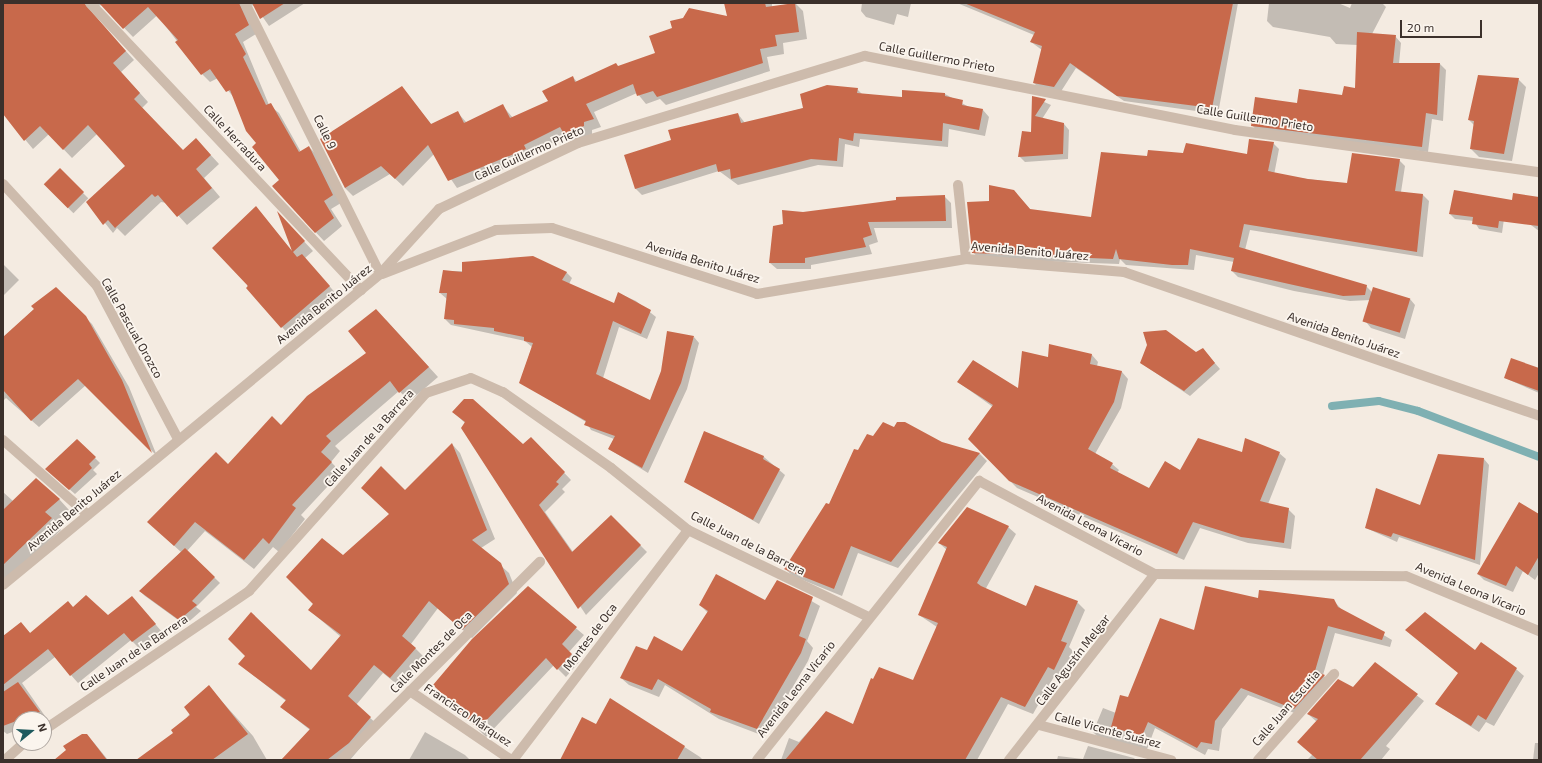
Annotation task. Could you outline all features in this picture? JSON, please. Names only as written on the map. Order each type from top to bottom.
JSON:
[{"type":"street","name":"Calle Herradura","points":[[90,3],[361,291]]},
{"type":"street","name":"Calle 9","points":[[245,3],[380,274]]},
{"type":"street","name":"Calle Guillermo Prieto","points":[[380,274],[439,209],[578,143],[865,56],[1235,130],[1539,172]]},
{"type":"street","name":"Calle Pascual Orozco","points":[[3,184],[96,286],[178,440]]},
{"type":"street","points":[[958,185],[966,258]]},
{"type":"street","name":"Avenida Benito Juárez","points":[[3,585],[380,274],[496,230],[552,228],[758,294],[966,258],[1124,272],[1539,416]]},
{"type":"street","name":"Calle Juan de la Barrera","points":[[52,725],[249,591],[426,394],[471,378],[509,396],[611,468],[688,530],[869,617]]},
{"type":"street","points":[[3,440],[88,515]]},
{"type":"street","name":"Avenida Leona Vicario","points":[[757,760],[869,617],[979,481],[1155,574],[1406,576],[1539,631]]},
{"type":"street","name":"Montes de Oca","points":[[512,760],[688,530]]},
{"type":"street","name":"Calle Montes de Oca","points":[[341,760],[540,562]]},
{"type":"street","name":"Calle Agustín Melgar","points":[[1009,760],[1039,725],[1155,574]]},
{"type":"street","name":"Calle Juan Escutia","points":[[1258,760],[1334,674]]},
{"type":"street","name":"Francisco Márquez","points":[[410,691],[512,760]]},
{"type":"street","name":"Calle Vicente Suárez","points":[[1039,725],[1170,760]]},
{"type":"street","points":[[5,760],[15,751]]},
{"type":"building","points":[[3,3],[84,3],[126,51],[113,63],[140,93],[134,99],[183,150],[196,138],[211,155],[196,169],[212,188],[177,217],[158,195],[155,197],[152,194],[115,228],[108,220],[103,225],[86,202],[125,166],[108,147],[88,125],[63,150],[40,126],[24,141],[3,114]]},
{"type":"building","points":[[99,3],[239,3],[249,25],[235,34],[246,54],[243,57],[266,105],[271,103],[299,152],[309,146],[333,195],[324,201],[334,218],[315,233],[272,186],[279,180],[252,147],[256,143],[246,131],[230,90],[226,92],[210,69],[201,75],[175,42],[178,40],[148,7],[123,29]]},
{"type":"building","points":[[252,3],[285,3],[260,19]]},
{"type":"building","points":[[724,3],[765,3],[766,7],[795,3],[799,32],[775,35],[777,46],[760,49],[763,63],[657,97],[653,91],[637,96],[633,84],[586,104],[594,119],[584,122],[584,126],[564,134],[560,127],[524,145],[526,149],[448,181],[428,145],[395,179],[381,166],[345,188],[320,139],[402,86],[431,124],[458,111],[464,123],[503,104],[510,118],[548,101],[542,91],[573,76],[575,82],[616,63],[618,66],[655,53],[649,36],[672,28],[670,21],[683,18],[689,8],[727,16]]},
{"type":"building","points":[[964,3],[1233,3],[1212,108],[1117,96],[1070,63],[1054,87],[1033,83],[1042,46],[1030,42],[1035,32]]},
{"type":"building","points":[[1357,32],[1396,35],[1393,63],[1440,63],[1437,115],[1426,113],[1422,147],[1251,126],[1255,97],[1297,103],[1299,89],[1342,95],[1344,86],[1355,88]]},
{"type":"building","points":[[1478,75],[1519,78],[1504,154],[1470,149],[1474,121],[1468,120]]},
{"type":"building","points":[[827,85],[858,88],[857,93],[902,97],[902,90],[945,93],[945,96],[963,100],[962,105],[983,109],[979,130],[943,123],[942,141],[854,133],[853,141],[839,138],[837,161],[811,159],[731,179],[730,169],[718,172],[716,164],[635,189],[624,155],[671,140],[668,130],[738,113],[741,123],[803,108],[800,94]]},
{"type":"building","points":[[1032,96],[1046,99],[1035,116],[1064,123],[1063,154],[1018,157],[1022,131],[1031,132]]},
{"type":"building","points":[[1249,139],[1274,142],[1268,171],[1308,179],[1347,183],[1352,153],[1400,159],[1395,191],[1423,194],[1417,252],[1244,224],[1239,247],[1367,285],[1365,295],[1343,296],[1231,271],[1234,258],[1190,249],[1188,265],[1172,265],[1119,259],[1116,249],[1113,259],[972,253],[967,202],[989,201],[989,185],[1014,190],[1030,209],[1091,217],[1101,152],[1147,156],[1148,150],[1183,153],[1186,143],[1247,154]]},
{"type":"building","points":[[60,168],[84,192],[68,208],[44,184]]},
{"type":"building","points":[[1454,190],[1512,200],[1513,193],[1539,197],[1539,226],[1499,221],[1498,228],[1472,224],[1473,217],[1449,214]]},
{"type":"building","points":[[945,195],[946,221],[868,222],[872,235],[863,238],[866,247],[805,258],[805,263],[769,263],[773,226],[783,224],[782,210],[803,212],[896,200],[896,197]]},
{"type":"building","points":[[256,206],[292,251],[277,211],[305,241],[293,252],[297,257],[302,254],[330,286],[281,328],[246,288],[248,286],[212,248]]},
{"type":"building","points":[[533,256],[567,272],[562,280],[614,303],[618,292],[651,310],[641,334],[613,321],[596,374],[650,400],[661,371],[667,331],[694,336],[681,383],[642,468],[608,449],[615,436],[584,425],[586,421],[519,383],[533,343],[524,341],[524,337],[494,331],[494,328],[454,324],[454,320],[444,319],[447,293],[439,293],[443,270],[462,272],[462,262]]},
{"type":"building","points":[[56,287],[86,316],[122,380],[152,453],[78,379],[31,421],[3,390],[3,337],[34,309],[31,306]]},
{"type":"building","points":[[1373,287],[1410,298],[1400,333],[1362,321]]},
{"type":"building","points":[[376,309],[429,367],[399,393],[390,381],[326,436],[331,441],[321,452],[332,462],[292,505],[296,508],[269,544],[263,538],[244,560],[195,522],[174,546],[147,522],[216,452],[228,464],[272,416],[281,425],[307,396],[366,353],[348,331]]},
{"type":"building","points":[[1166,330],[1196,352],[1203,348],[1215,363],[1184,391],[1140,363],[1147,345],[1143,332]]},
{"type":"building","points":[[1049,344],[1092,354],[1090,364],[1122,371],[1114,402],[1088,449],[1113,463],[1110,468],[1149,488],[1165,461],[1180,470],[1198,438],[1242,452],[1245,438],[1280,452],[1260,501],[1289,508],[1284,543],[1241,537],[1193,522],[1177,554],[1009,481],[968,439],[993,405],[957,382],[973,360],[1018,388],[1022,351],[1048,357]]},
{"type":"building","points":[[1511,358],[1539,368],[1539,391],[1504,378]]},
{"type":"building","points":[[464,399],[473,399],[523,444],[531,437],[565,472],[556,482],[559,484],[539,505],[572,552],[611,515],[641,545],[578,609],[461,428],[465,422],[452,412]]},
{"type":"building","points":[[883,422],[894,427],[897,422],[905,422],[942,442],[980,453],[891,562],[851,546],[834,589],[784,569],[826,503],[829,504],[854,449],[858,450],[867,434],[873,436]]},
{"type":"building","points":[[704,431],[764,456],[763,459],[780,469],[753,520],[684,482]]},
{"type":"building","points":[[77,439],[96,457],[89,464],[92,468],[69,490],[45,469]]},
{"type":"building","points":[[452,443],[487,530],[472,540],[501,563],[509,584],[462,630],[429,601],[402,636],[416,648],[390,678],[374,665],[348,696],[371,717],[349,743],[327,760],[281,760],[310,729],[280,707],[286,700],[238,664],[245,656],[228,639],[251,612],[311,670],[341,635],[308,610],[313,604],[286,577],[322,538],[343,555],[389,514],[361,488],[381,466],[405,490]]},
{"type":"building","points":[[1438,454],[1484,458],[1475,560],[1393,533],[1391,537],[1365,528],[1376,488],[1420,505]]},
{"type":"building","points":[[36,478],[60,499],[45,512],[52,518],[3,565],[3,510]]},
{"type":"building","points":[[1519,502],[1539,514],[1539,556],[1528,575],[1516,566],[1506,586],[1477,574]]},
{"type":"building","points":[[967,507],[1009,526],[977,583],[1026,606],[1035,585],[1078,601],[1061,641],[1067,643],[1054,670],[1048,667],[1025,707],[1001,697],[965,760],[785,760],[826,711],[853,724],[871,678],[873,679],[879,667],[913,680],[938,623],[918,615],[947,547],[938,543]]},
{"type":"building","points":[[185,548],[215,577],[192,601],[197,605],[179,620],[139,591]]},
{"type":"building","points":[[716,574],[765,600],[777,580],[813,597],[799,636],[806,639],[801,653],[757,729],[710,712],[711,709],[658,679],[652,690],[620,678],[636,646],[647,650],[654,636],[682,651],[708,611],[699,605]]},
{"type":"building","points":[[528,586],[577,627],[562,644],[572,654],[557,670],[546,658],[478,729],[433,685],[472,639]]},
{"type":"building","points":[[1205,586],[1258,598],[1259,590],[1334,599],[1338,607],[1385,632],[1382,640],[1328,626],[1315,671],[1325,675],[1294,709],[1241,688],[1215,721],[1212,744],[1201,742],[1197,748],[1148,722],[1142,736],[1111,727],[1120,695],[1128,697],[1160,618],[1194,630]]},
{"type":"building","points":[[86,595],[108,615],[132,596],[156,624],[132,642],[124,633],[70,676],[48,649],[3,685],[3,636],[21,622],[30,633],[68,601],[73,607]]},
{"type":"building","points":[[1425,612],[1475,650],[1481,642],[1517,668],[1486,720],[1478,715],[1471,726],[1435,704],[1458,673],[1405,630]]},
{"type":"building","points":[[1375,662],[1418,694],[1360,760],[1318,760],[1297,742],[1318,719],[1307,714],[1338,679],[1353,687]]},
{"type":"building","points":[[18,682],[39,711],[12,711],[12,723],[3,726],[3,692]]},
{"type":"building","points":[[209,685],[248,734],[212,760],[136,760],[173,733],[171,730],[190,715],[184,707]]},
{"type":"building","points":[[610,698],[685,746],[677,760],[560,760],[582,717],[596,724]]},
{"type":"building","points":[[82,734],[87,734],[107,760],[54,760],[66,750],[63,746]]},
{"type":"waterway","points":[[1332,406],[1379,401],[1418,411],[1539,457]]}]
